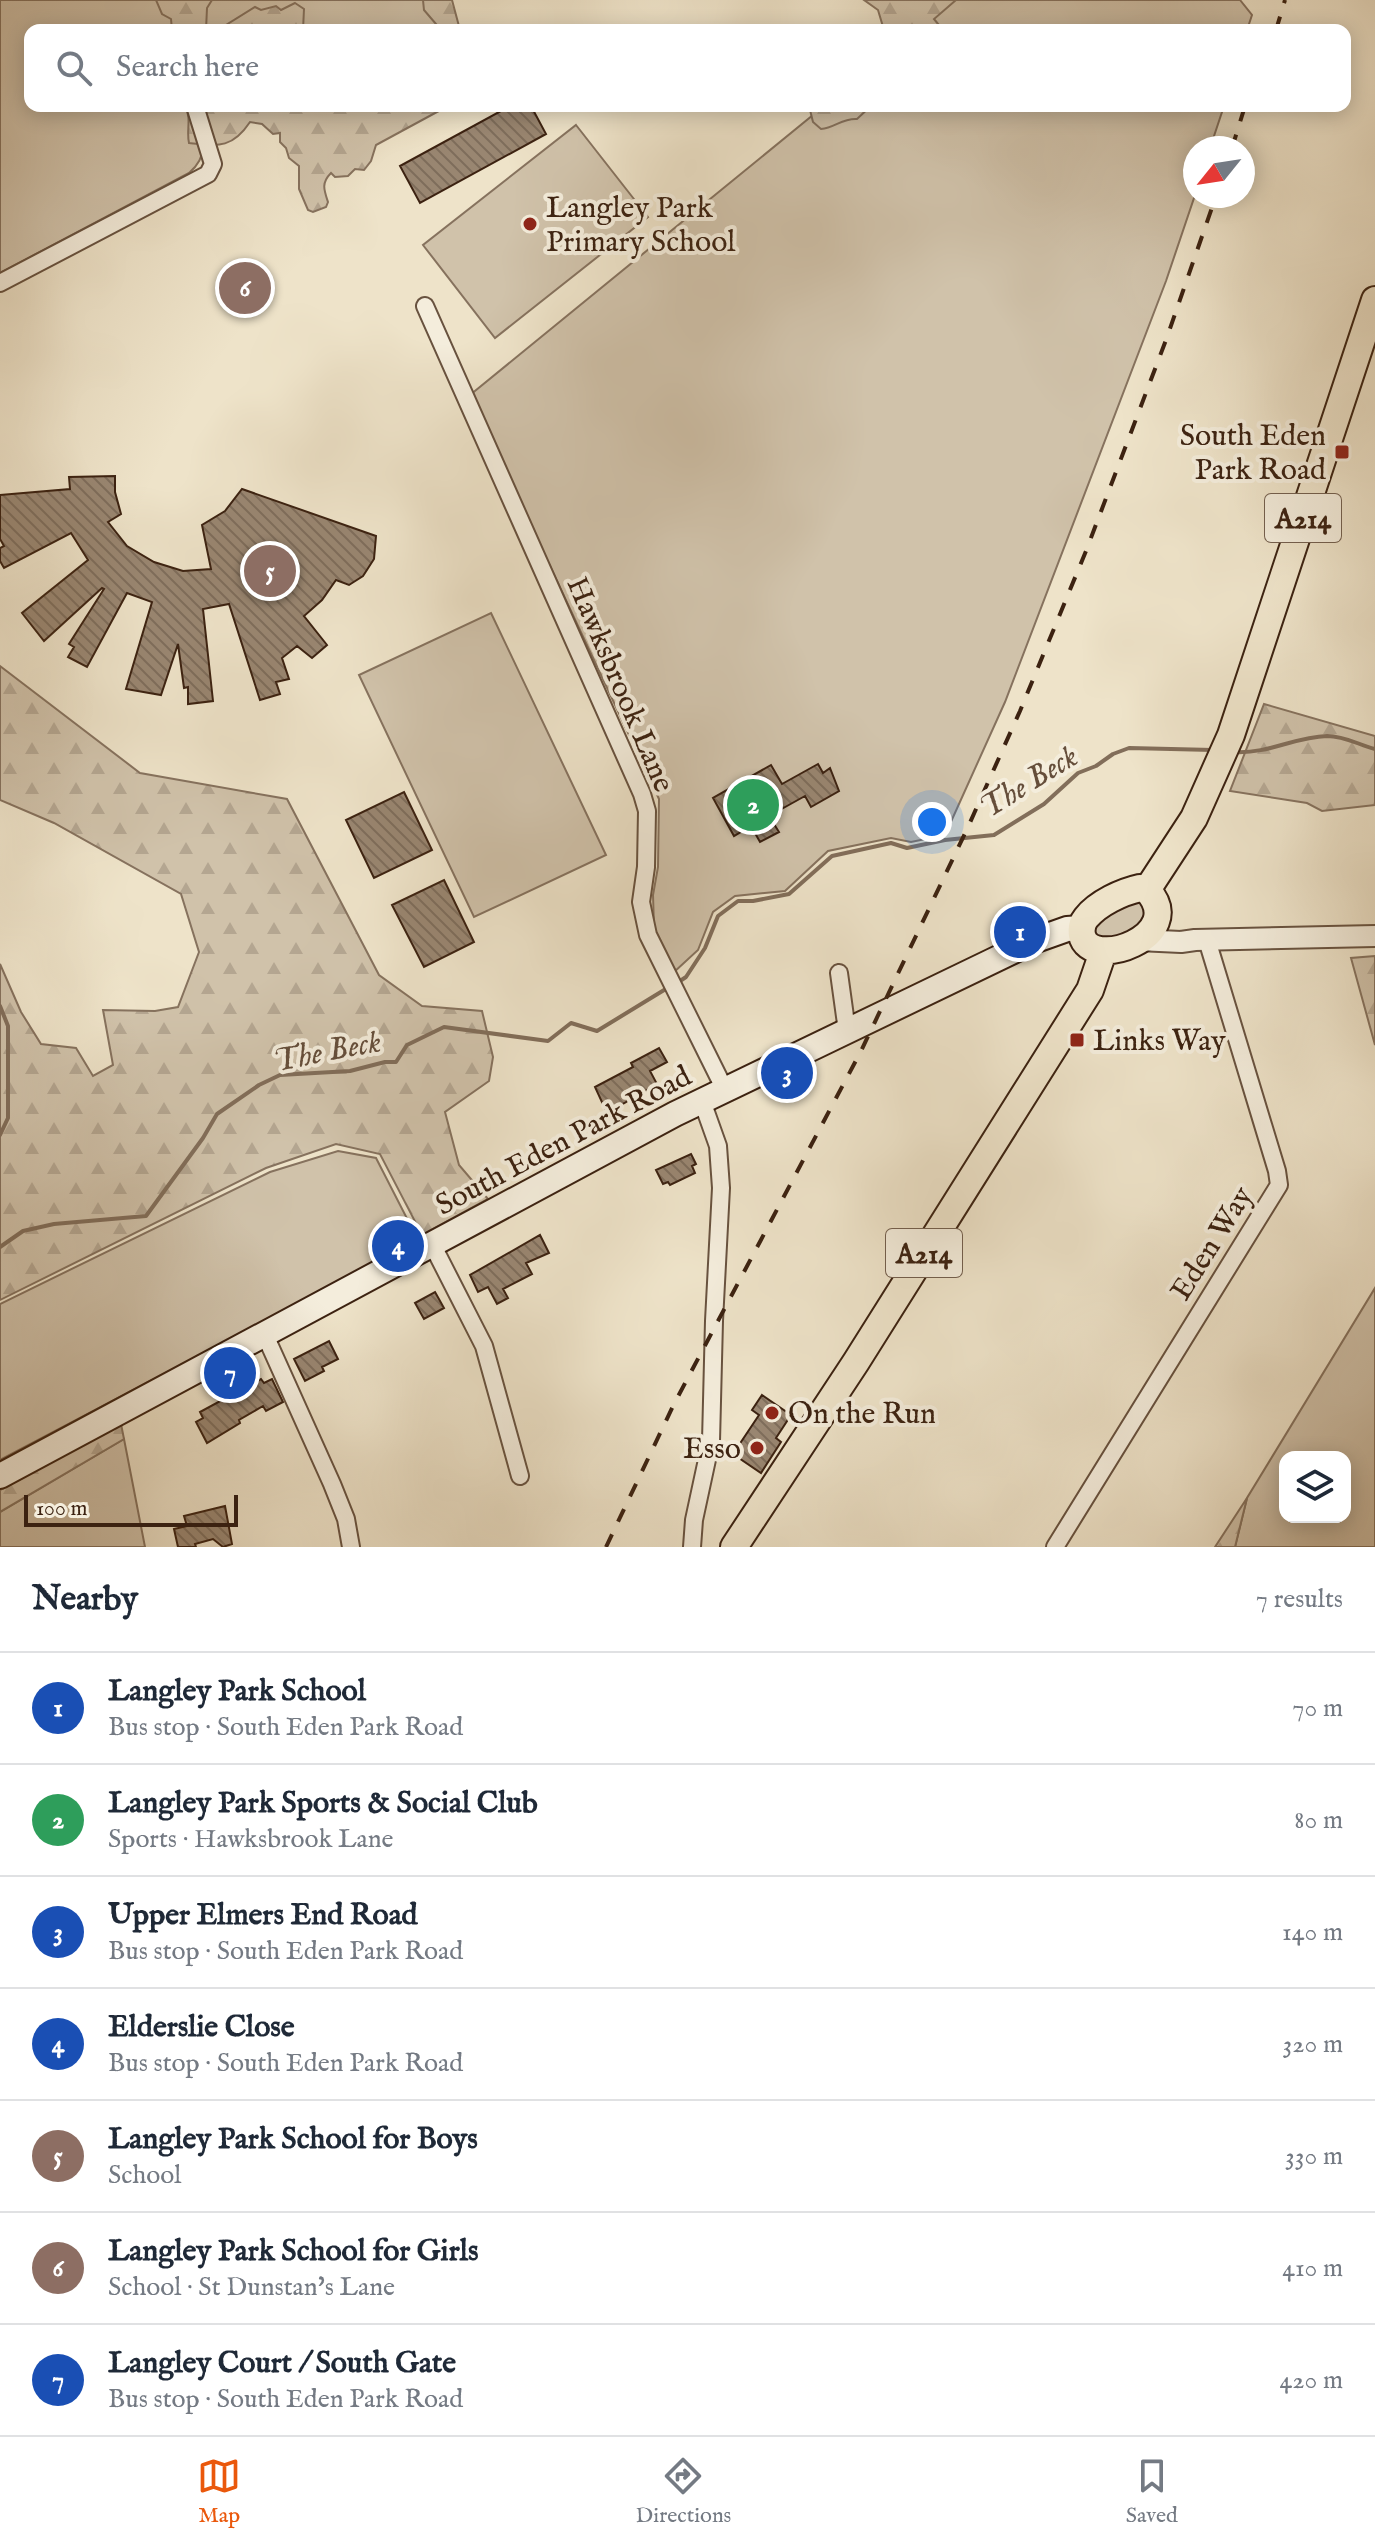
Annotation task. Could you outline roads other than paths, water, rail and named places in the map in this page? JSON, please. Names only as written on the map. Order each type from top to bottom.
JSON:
[{"type":"main road","name":"A214","points":[[1147,890],[1194,818],[1231,735],[1375,300]]},
{"type":"main road","points":[[1140,888],[1147,890],[1156,903],[1158,916],[1150,933],[1103,952],[1089,948],[1082,937],[1081,928],[1087,916],[1120,895],[1140,888]]},
{"type":"main road","name":"South Eden Park Road","points":[[0,1476],[702,1101],[1036,940],[1067,929],[1081,928]]},
{"type":"main road","name":"A214","points":[[734,1547],[856,1362],[1090,990],[1103,952]]},
{"type":"street","points":[[0,283],[208,174],[213,164],[197,112]]},
{"type":"street","name":"Hawksbrook Lane","points":[[425,306],[642,794],[647,811],[646,867],[641,902],[648,935],[680,1005],[725,1090]]},
{"type":"street","points":[[1158,916],[1181,933],[1201,940]]},
{"type":"street","points":[[1138,940],[1181,942],[1375,936]]},
{"type":"street","name":"Eden Way","points":[[1055,1547],[1279,1185],[1201,940]]},
{"type":"street","points":[[839,973],[847,1031]]},
{"type":"street","points":[[692,1547],[694,1520],[709,1459],[713,1416],[721,1188],[714,1131],[702,1101]]},
{"type":"street","points":[[433,1246],[484,1346],[520,1476]]},
{"type":"street","points":[[265,1335],[332,1484],[346,1519],[351,1547]]},
{"type":"waterway","name":"The Beck","points":[[1234,752],[1327,736],[1375,749]]},
{"type":"waterway","name":"The Beck","points":[[677,983],[686,977],[705,948],[718,916],[738,901],[789,894],[832,856],[891,843],[907,848],[994,835],[1044,804],[1078,773],[1129,748],[1213,750]]},
{"type":"waterway","name":"The Beck","points":[[0,1247],[23,1231],[54,1224],[146,1216],[217,1114],[259,1085],[280,1075],[350,1071],[396,1062],[407,1045],[444,1027],[548,1041],[571,1023],[597,1031],[669,987]]},
{"type":"waterway","points":[[0,1006],[8,1026],[8,1118],[0,1135]]},
{"type":"railway","points":[[1278,24],[1285,0]]},
{"type":"railway","points":[[1236,136],[1243,112]]},
{"type":"railway","points":[[606,1547],[674,1404],[861,1051],[968,827],[1086,551],[1166,340],[1212,208]]},
{"type":"place","name":"Langley Park Primary School","points":[[530,224]]},
{"type":"place","name":"Langley Park School for Girls","points":[[245,288]]},
{"type":"place","name":"South Eden Park Road","points":[[1342,452]]},
{"type":"place","name":"Langley Park School for Boys","points":[[270,571]]},
{"type":"place","name":"Langley Park Sports & Social Club","points":[[753,805]]},
{"type":"place","name":"Langley Park School","points":[[1020,932]]},
{"type":"place","name":"Links Way","points":[[1077,1040]]},
{"type":"place","name":"Upper Elmers End Road","points":[[787,1073]]},
{"type":"place","name":"Elderslie Close","points":[[398,1246]]},
{"type":"place","name":"Langley Court / South Gate","points":[[230,1373]]},
{"type":"place","name":"On the Run","points":[[772,1413]]},
{"type":"place","name":"Esso","points":[[757,1448]]}]
